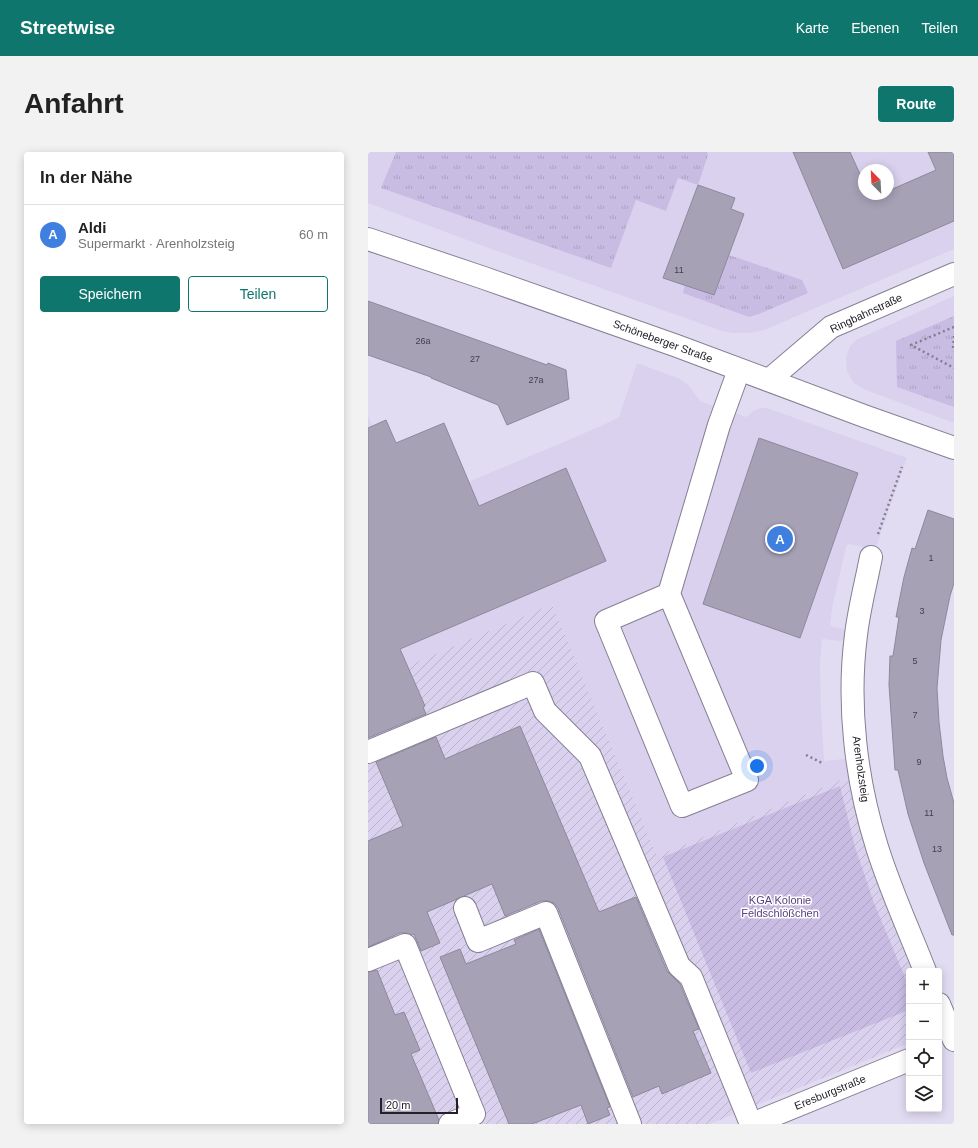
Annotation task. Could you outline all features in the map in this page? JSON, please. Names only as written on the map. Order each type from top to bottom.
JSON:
[{"type":"street","name":"Schöneberger Straße","points":[[369,240],[677,346],[954,448]]},
{"type":"street","name":"Ringbahnstraße","points":[[769,380],[831,327],[954,274]]},
{"type":"street","points":[[669,594],[606,621],[682,806],[747,780],[669,594],[719,425],[739,370]]},
{"type":"street","name":"Arenholzsteig","points":[[874,548],[856,636],[853,680],[858,758],[862,786],[877,848],[925,968]]},
{"type":"street","points":[[368,752],[533,683],[545,711],[590,756],[679,966],[691,977],[752,1124]]},
{"type":"street","points":[[465,908],[478,941],[546,913],[630,1124]]},
{"type":"street","points":[[368,960],[405,945],[474,1114],[450,1124]]},
{"type":"street","points":[[942,1011],[954,1041],[942,1047]]},
{"type":"street","name":"Eresburgstraße","points":[[752,1124],[906,1061]]},
{"type":"path","points":[[954,327],[911,345],[954,368]]},
{"type":"path","points":[[954,336],[954,350]]},
{"type":"path","points":[[874,548],[902,467]]},
{"type":"path","points":[[806,755],[822,763]]},
{"type":"shaded area","points":[[368,152],[954,152],[954,249],[764,330],[750,333],[732,333],[719,330],[494,250],[368,203]]},
{"type":"shaded area","points":[[954,296],[954,423],[866,390],[854,383],[847,371],[846,358],[850,346],[856,340]]},
{"type":"shaded area","points":[[637,363],[680,379],[689,386],[700,401],[746,417],[755,410],[767,408],[907,458],[875,550],[850,544],[847,545],[833,603],[830,624],[832,627],[844,629],[844,639],[841,641],[822,639],[820,662],[824,761],[844,759],[846,762],[848,777],[657,857],[552,604],[368,683],[368,416],[407,508],[599,427],[619,417]]},
{"type":"shaded area","points":[[552,604],[657,856],[848,777],[868,856],[912,968],[906,968],[906,1044],[710,1124],[368,1124],[368,683]]},
{"type":"green space","points":[[396,152],[707,152],[708,155],[698,185],[678,178],[666,211],[636,200],[611,268],[381,188]]},
{"type":"green space","points":[[729,255],[802,280],[808,293],[749,317],[683,293],[685,284],[714,295]]},
{"type":"green space","points":[[954,316],[954,407],[897,387],[896,341]]},
{"type":"green space","name":"KGA Kolonie Feldschlößchen","points":[[840,786],[855,847],[874,903],[906,980],[906,1011],[751,1073],[663,857]]},
{"type":"building","points":[[793,152],[850,152],[858,170],[858,200],[894,200],[894,188],[936,170],[928,152],[954,152],[954,221],[843,269]]},
{"type":"building","points":[[698,185],[735,198],[731,209],[744,214],[714,295],[663,278]]},
{"type":"building","points":[[368,301],[547,365],[548,363],[566,370],[569,399],[507,425],[498,405],[431,377],[368,355]]},
{"type":"building","points":[[386,420],[396,443],[444,423],[479,506],[566,468],[606,561],[400,649],[425,706],[423,707],[426,714],[368,738],[368,428]]},
{"type":"building","points":[[759,438],[858,473],[800,638],[703,604]]},
{"type":"building","points":[[928,510],[954,519],[954,583],[941,640],[937,688],[943,756],[954,803],[954,935],[952,935],[924,863],[908,814],[898,770],[895,770],[889,685],[890,656],[893,656],[899,617],[896,617],[904,577],[912,548],[915,549]]},
{"type":"building","points":[[520,726],[599,912],[636,897],[667,971],[680,984],[699,1029],[693,1031],[711,1073],[662,1094],[659,1086],[633,1097],[558,908],[554,903],[541,901],[505,916],[492,884],[427,912],[440,943],[421,951],[414,934],[400,933],[368,947],[368,841],[403,826],[376,762],[436,737],[445,759]]},
{"type":"building","points":[[539,929],[610,1107],[607,1108],[610,1115],[588,1124],[581,1105],[532,1124],[509,1124],[440,957],[460,949],[466,964],[516,944],[514,940]]},
{"type":"building","points":[[377,970],[395,1015],[404,1012],[420,1050],[411,1054],[439,1120],[438,1124],[368,1124],[368,972]]},
{"type":"place","name":"Aldi","points":[[780,539]]}]
